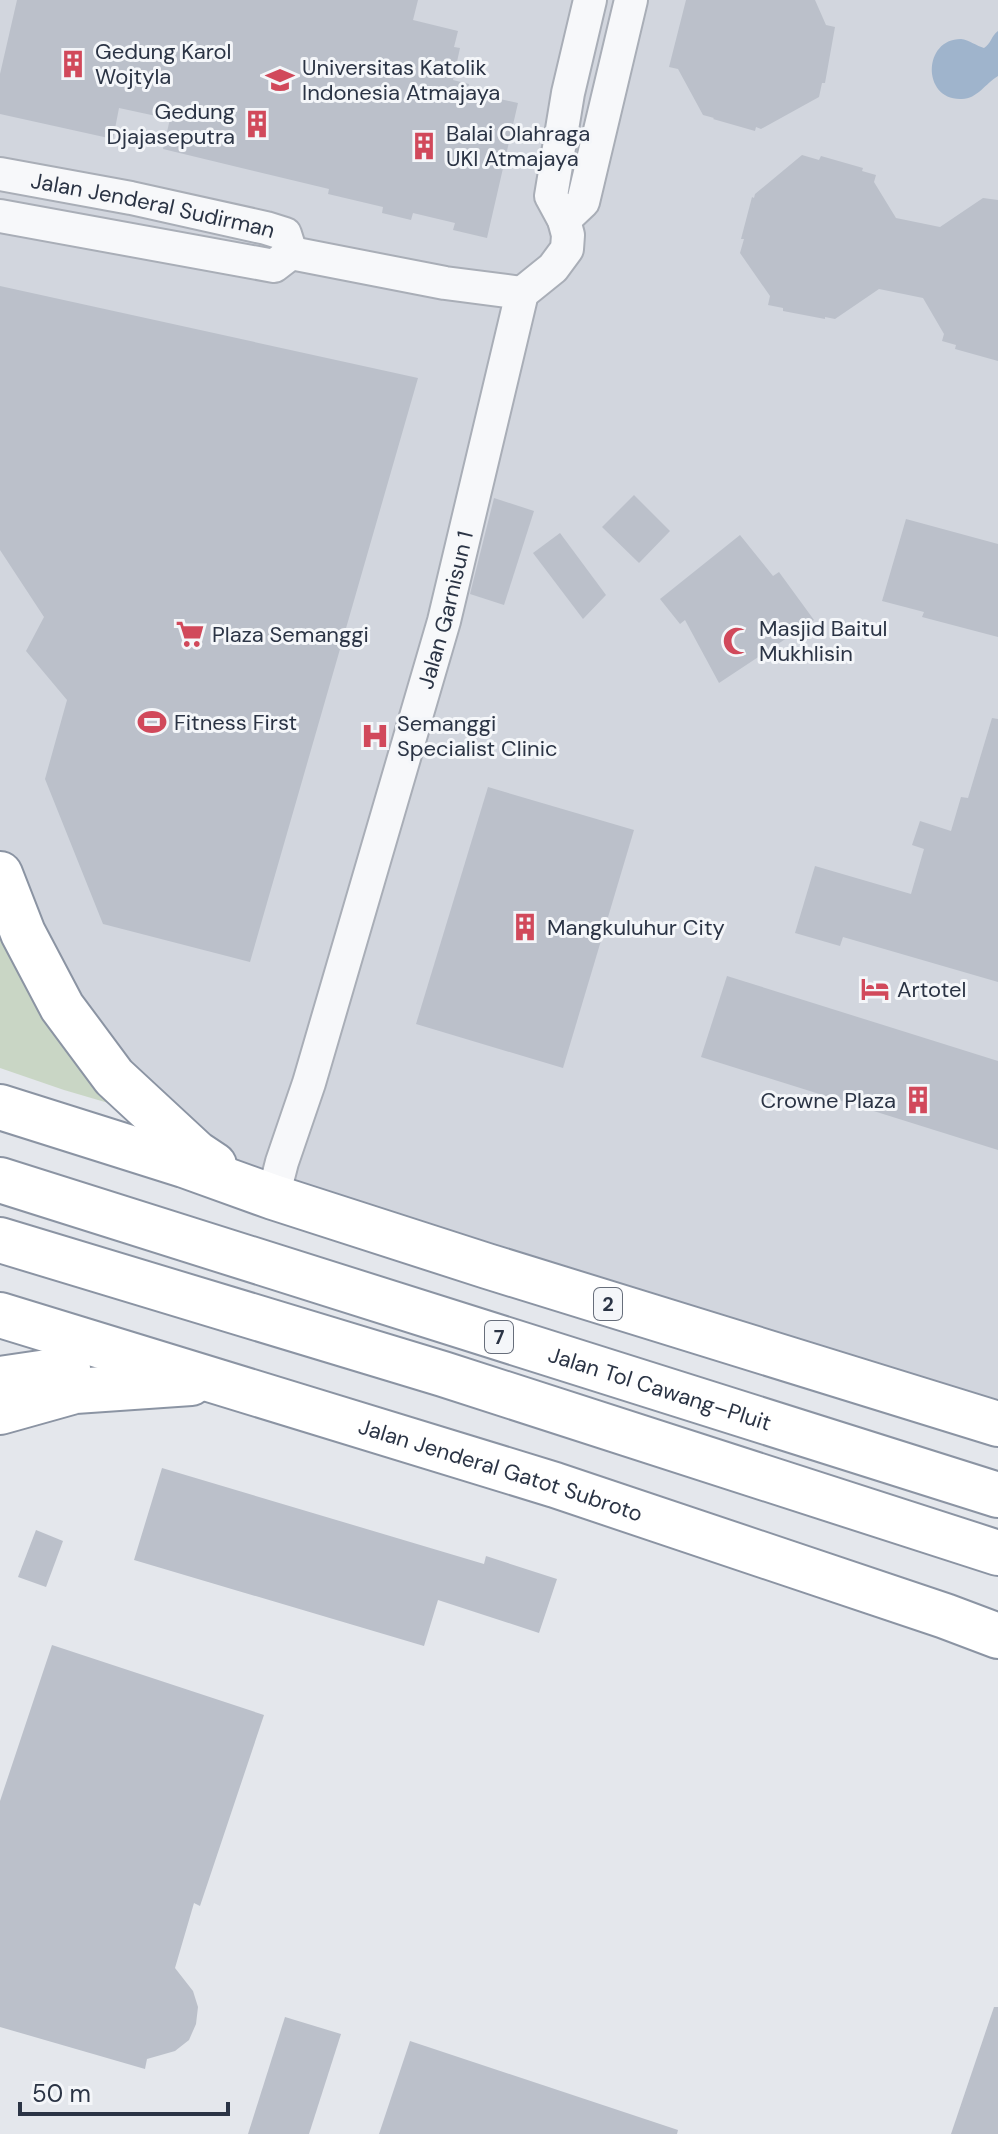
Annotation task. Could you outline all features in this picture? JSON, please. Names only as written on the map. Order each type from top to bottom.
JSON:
[{"type":"highway","points":[[0,874],[23,933],[62,1007],[114,1077],[196,1153],[272,1196],[455,1273],[998,1445]]},
{"type":"highway","name":"2","points":[[0,1107],[574,1294],[998,1424]]},
{"type":"highway","name":"Jalan Tol Cawang–Pluit","points":[[0,1180],[998,1495]]},
{"type":"highway","points":[[0,1240],[443,1374],[998,1553]]},
{"type":"highway","name":"Jalan Jenderal Gatot Subroto","points":[[0,1315],[555,1485],[998,1636]]},
{"type":"highway","points":[[0,1379],[150,1361]]},
{"type":"highway","points":[[0,1412],[75,1391],[218,1382]]},
{"type":"highway","points":[[945,1616],[998,1619]]},
{"type":"street","points":[[522,293],[563,257],[569,241],[564,220],[551,196],[568,93],[590,0]]},
{"type":"street","points":[[564,220],[583,202],[631,0]]},
{"type":"street","name":"Jalan Jenderal Sudirman","points":[[0,174],[131,198],[276,231],[285,234],[291,253]]},
{"type":"street","name":"Jalan Jenderal Sudirman","points":[[0,216],[274,266],[291,253],[445,283],[522,293]]},
{"type":"street","name":"Jalan Garnisun 1","points":[[272,1196],[314,1067],[444,621],[522,293]]},
{"type":"shaded area","points":[[0,0],[998,0],[998,1423],[249,1189],[114,1077],[0,874]]},
{"type":"green space","points":[[0,874],[139,1112],[0,1068]]},
{"type":"water","points":[[998,31],[998,76],[977,94],[967,98],[949,97],[939,90],[932,70],[939,49],[948,42],[961,39],[984,48]]},
{"type":"building","name":"Universitas Katolik Indonesia Atmajaya","points":[[17,0],[418,0],[413,20],[458,31],[454,47],[460,48],[453,80],[469,84],[468,92],[518,103],[487,238],[453,230],[455,223],[413,213],[411,220],[382,213],[383,207],[328,194],[329,189],[163,149],[170,119],[119,108],[113,139],[0,114],[0,74]]},
{"type":"building","points":[[686,0],[815,0],[826,25],[835,27],[825,83],[822,83],[819,97],[761,129],[756,127],[755,131],[703,115],[678,69],[669,67]]},
{"type":"building","points":[[802,155],[819,160],[821,156],[876,175],[874,182],[896,218],[940,227],[983,198],[998,200],[998,361],[955,349],[956,345],[942,341],[944,334],[923,298],[879,289],[835,319],[783,311],[783,308],[768,305],[770,296],[740,253],[744,239],[741,239],[752,197]]},
{"type":"building","name":"Plaza Semanggi","points":[[0,286],[418,378],[250,962],[103,924],[45,779],[67,700],[26,651],[44,617],[0,550]]},
{"type":"building","points":[[634,495],[670,531],[639,563],[602,527]]},
{"type":"building","points":[[494,498],[534,511],[504,605],[470,594]]},
{"type":"building","points":[[906,519],[998,544],[998,637],[922,617],[924,612],[882,601]]},
{"type":"building","points":[[560,533],[606,595],[583,619],[533,553]]},
{"type":"building","points":[[740,535],[773,576],[779,572],[814,620],[719,683],[685,620],[680,624],[660,599]]},
{"type":"building","points":[[992,718],[998,719],[998,982],[843,937],[840,946],[795,933],[815,866],[911,894],[924,849],[912,845],[920,821],[951,831],[961,797],[968,798]]},
{"type":"building","name":"Mangkuluhur City","points":[[488,787],[634,830],[563,1068],[416,1024]]},
{"type":"building","name":"Crowne Plaza","points":[[727,976],[998,1061],[998,1150],[701,1057]]},
{"type":"building","points":[[162,1468],[484,1564],[486,1556],[557,1579],[539,1633],[438,1600],[424,1646],[134,1560]]},
{"type":"building","points":[[36,1530],[63,1541],[46,1587],[18,1577]]},
{"type":"building","points":[[52,1645],[264,1715],[200,1906],[194,1903],[175,1968],[193,1991],[198,2007],[196,2024],[189,2040],[175,2051],[147,2059],[145,2069],[0,2027],[0,1801]]},
{"type":"building","points":[[994,2007],[998,2007],[998,2134],[951,2134]]},
{"type":"building","points":[[285,2017],[341,2034],[309,2134],[248,2134]]},
{"type":"building","points":[[410,2041],[678,2130],[677,2134],[379,2134]]},
{"type":"place","name":"Gedung Karol Wojtyla","points":[[73,64]]},
{"type":"place","name":"Universitas Katolik Indonesia Atmajaya","points":[[280,80]]},
{"type":"place","name":"Gedung Djajaseputra","points":[[257,124]]},
{"type":"place","name":"Balai Olahraga UKI Atmajaya","points":[[424,146]]},
{"type":"place","name":"Plaza Semanggi","points":[[190,634]]},
{"type":"place","name":"Masjid Baitul Mukhlisin","points":[[737,641]]},
{"type":"place","name":"Fitness First","points":[[152,722]]},
{"type":"place","name":"Semanggi Specialist Clinic","points":[[375,736]]},
{"type":"place","name":"Mangkuluhur City","points":[[525,927]]},
{"type":"place","name":"Artotel","points":[[875,989]]},
{"type":"place","name":"Crowne Plaza","points":[[918,1100]]}]
